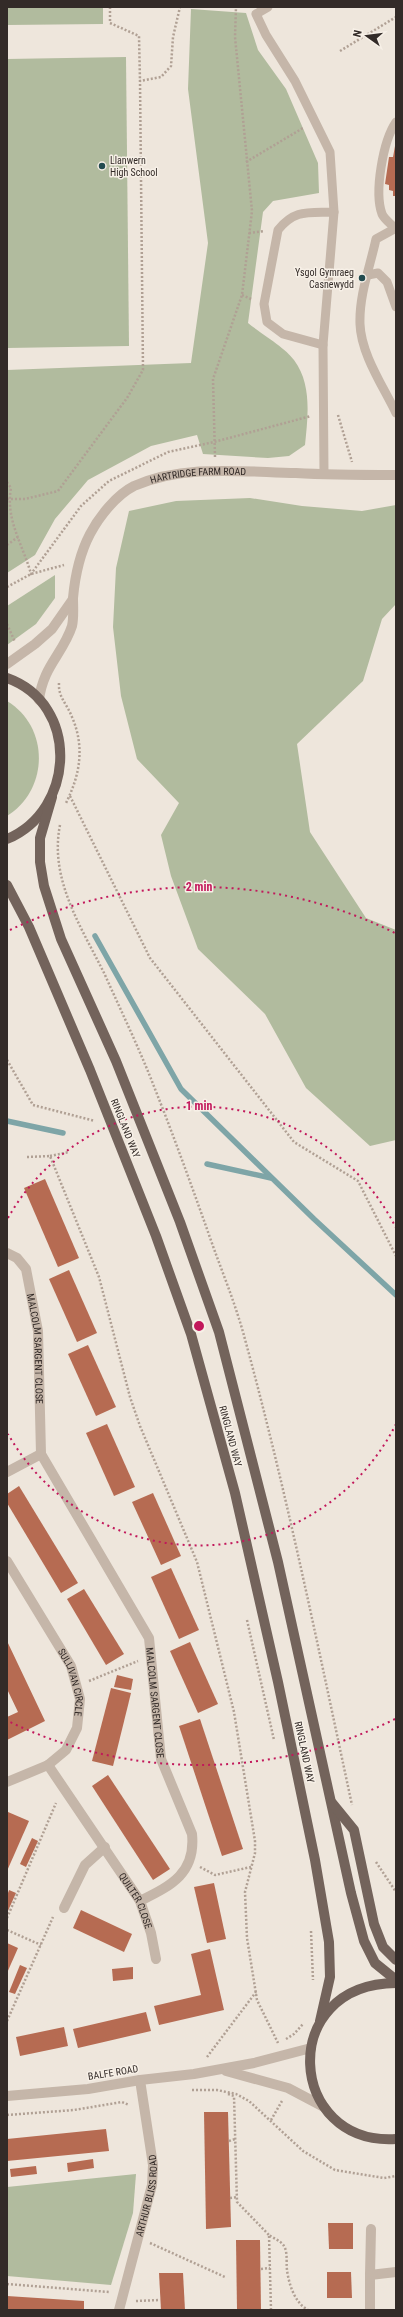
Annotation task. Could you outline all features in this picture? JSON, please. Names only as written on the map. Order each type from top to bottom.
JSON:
[{"type":"main road","name":"RINGLAND WAY","points":[[7,678],[17,681],[39,700],[53,722],[61,747],[60,773],[40,838],[40,862],[44,886],[61,939],[116,1061],[180,1222],[219,1332],[278,1562],[350,1893],[364,1941],[375,1963],[396,1981]]},
{"type":"main road","name":"RINGLAND WAY","points":[[7,839],[18,834],[38,818],[52,796]]},
{"type":"main road","name":"RINGLAND WAY","points":[[7,885],[29,927],[87,1063],[156,1236],[191,1334],[230,1478],[279,1689],[315,1860],[328,1934],[330,1977],[320,2021]]},
{"type":"main road","name":"RINGLAND WAY","points":[[331,1802],[354,1830],[374,1924],[383,1947],[396,1960]]},
{"type":"main road","name":"BALFE ROAD","points":[[396,1981],[376,1983],[354,1990],[335,2003],[320,2021],[310,2048],[310,2069],[313,2082],[324,2107],[340,2124],[360,2135],[382,2140],[396,2139]]},
{"type":"street","name":"HARTRIDGE FARM ROAD","points":[[39,700],[41,688],[50,664],[61,648],[72,625],[73,598],[78,562],[90,534],[111,504],[133,487],[165,476],[215,472],[396,475]]},
{"type":"street","name":"HARTRIDGE FARM ROAD","points":[[7,664],[35,644],[52,629],[73,598]]},
{"type":"street","name":"MALCOLM SARGENT CLOSE","points":[[7,1253],[22,1263],[26,1269],[31,1285],[38,1331],[41,1454],[73,1511],[145,1628],[149,1638],[152,1656],[160,1752],[167,1777],[190,1827],[193,1843],[189,1861],[178,1878],[171,1885],[140,1901]]},
{"type":"street","points":[[7,1472],[41,1454]]},
{"type":"street","name":"SULLIVAN CIRCLE","points":[[7,1561],[71,1666],[78,1686],[80,1699],[77,1728],[66,1750],[48,1765],[7,1782]]},
{"type":"street","name":"QUILTER CLOSE","points":[[48,1765],[105,1847],[140,1901],[151,1932],[156,1959]]},
{"type":"street","points":[[64,1908],[85,1865],[105,1847]]},
{"type":"street","name":"BALFE ROAD","points":[[7,2096],[88,2089],[140,2080],[222,2070],[310,2048]]},
{"type":"street","name":"BALFE ROAD","points":[[222,2070],[288,2088],[324,2107]]},
{"type":"street","name":"ARTHUR BLISS ROAD","points":[[121,2302],[152,2185],[153,2165],[140,2080]]},
{"type":"street","points":[[370,2310],[371,2229]]},
{"type":"street","points":[[370,2275],[396,2272]]},
{"type":"lane","points":[[268,7],[256,14],[266,35],[295,81],[330,152],[334,212],[323,345],[324,474]]},
{"type":"lane","points":[[396,122],[389,132],[379,188],[382,215],[395,228],[376,239],[363,295],[360,325],[367,352],[396,413]]},
{"type":"lane","points":[[323,345],[283,334],[267,322],[264,304],[278,230],[285,221],[295,214],[334,212]]},
{"type":"lane","points":[[368,275],[378,273],[387,282],[396,307]]},
{"type":"path","points":[[7,482],[11,488],[8,498],[25,499],[58,491],[127,398],[143,370],[139,36],[110,23],[110,7]]},
{"type":"path","points":[[140,80],[162,77],[171,66],[173,37],[180,7]]},
{"type":"path","points":[[215,472],[213,379],[242,295],[252,211],[246,162],[235,37],[236,7]]},
{"type":"path","points":[[340,51],[396,17]]},
{"type":"path","points":[[246,162],[316,121]]},
{"type":"path","points":[[7,545],[18,537]]},
{"type":"path","points":[[7,587],[31,574],[78,562]]},
{"type":"path","points":[[60,773],[150,958],[294,1142],[358,1181],[396,1256]]},
{"type":"path","points":[[7,1060],[33,1105],[96,1121]]},
{"type":"path","points":[[94,1114],[99,1128]]},
{"type":"path","points":[[26,1156],[50,1156],[69,1152]]},
{"type":"path","points":[[50,1156],[100,1277],[130,1397],[140,1426],[197,1562],[234,1712],[256,1847],[245,1892],[245,1916],[257,2000],[286,2054]]},
{"type":"path","points":[[246,1614],[275,1744]]},
{"type":"path","points":[[78,1686],[152,1656]]},
{"type":"path","points":[[7,1918],[58,1799]]},
{"type":"path","points":[[189,1861],[216,1875],[251,1867]]},
{"type":"path","points":[[7,2021],[55,1914]]},
{"type":"path","points":[[311,1922],[312,1986]]},
{"type":"path","points":[[7,1930],[41,1945]]},
{"type":"path","points":[[194,2074],[256,1992]]},
{"type":"path","points":[[279,2043],[294,2034],[304,2022]]},
{"type":"path","points":[[288,2088],[272,2120],[303,2151],[336,2170],[384,2178],[396,2176]]},
{"type":"path","points":[[217,2090],[234,2096],[237,2202],[269,2235],[283,2244],[286,2252],[288,2272],[292,2288],[300,2305],[308,2310]]},
{"type":"path","points":[[229,2141],[235,2139]]},
{"type":"path","points":[[230,2198],[236,2197]]},
{"type":"path","points":[[269,2235],[271,2310]]},
{"type":"path","points":[[139,2238],[224,2277]]},
{"type":"path","points":[[260,2269],[270,2268]]},
{"type":"path","points":[[7,2284],[121,2302],[160,2300]]},
{"type":"green space","points":[[7,7],[103,7],[103,24],[7,25]]},
{"type":"green space","points":[[191,9],[246,13],[258,50],[286,89],[318,163],[319,193],[273,201],[263,212],[248,323],[290,355],[300,369],[304,379],[308,412],[305,445],[289,456],[268,458],[203,454],[197,435],[151,446],[88,480],[55,519],[35,555],[7,573],[7,370],[191,363],[208,243],[188,89]]},
{"type":"green space","points":[[126,57],[129,346],[7,348],[7,59]]},
{"type":"green space","points":[[250,498],[302,506],[362,511],[396,505],[396,604],[382,619],[363,681],[297,744],[310,832],[366,918],[396,930],[396,1140],[370,1146],[306,1088],[265,1014],[198,949],[171,876],[161,835],[179,803],[137,759],[121,696],[113,627],[116,568],[129,511],[176,501]]},
{"type":"green space","points":[[55,575],[55,598],[36,624],[7,645],[7,606]]},
{"type":"green space","points":[[7,701],[21,712],[31,726],[37,742],[39,758],[37,775],[31,791],[21,805],[7,816]]},
{"type":"green space","points":[[136,2174],[133,2213],[111,2285],[7,2276],[7,2187]]},
{"type":"building","points":[[395,146],[396,196],[393,196],[393,191],[389,190],[389,185],[385,184],[389,157],[393,157]]},
{"type":"building","points":[[45,1179],[79,1258],[58,1267],[24,1188]]},
{"type":"building","points":[[69,1270],[97,1333],[77,1342],[49,1279]]},
{"type":"building","points":[[88,1345],[116,1407],[96,1416],[68,1354]]},
{"type":"building","points":[[107,1424],[135,1487],[114,1496],[86,1433]]},
{"type":"building","points":[[19,1486],[78,1583],[61,1593],[7,1503],[7,1494]]},
{"type":"building","points":[[153,1493],[181,1556],[161,1565],[132,1502]]},
{"type":"building","points":[[171,1568],[199,1630],[179,1639],[151,1577]]},
{"type":"building","points":[[84,1589],[124,1654],[106,1665],[67,1599]]},
{"type":"building","points":[[7,1641],[45,1721],[7,1740],[7,1717],[18,1712],[7,1689]]},
{"type":"building","points":[[190,1642],[218,1704],[198,1713],[170,1651]]},
{"type":"building","points":[[117,1675],[133,1679],[131,1690],[114,1687]]},
{"type":"building","points":[[111,1688],[131,1693],[113,1766],[92,1761]]},
{"type":"building","points":[[200,1719],[243,1849],[222,1856],[179,1726]]},
{"type":"building","points":[[108,1775],[170,1869],[153,1880],[92,1786]]},
{"type":"building","points":[[8,1812],[29,1821],[7,1871],[7,1815]]},
{"type":"building","points":[[32,1838],[38,1841],[26,1867],[20,1864]]},
{"type":"building","points":[[214,1883],[226,1939],[207,1943],[194,1887]]},
{"type":"building","points":[[9,1890],[16,1893],[7,1913],[7,1896]]},
{"type":"building","points":[[81,1910],[132,1934],[124,1952],[73,1928]]},
{"type":"building","points":[[7,1943],[18,1948],[7,1973]]},
{"type":"building","points":[[210,1949],[224,2010],[159,2025],[154,2006],[201,1995],[191,1954]]},
{"type":"building","points":[[20,1965],[27,1968],[15,1994],[9,1992]]},
{"type":"building","points":[[133,1967],[133,1979],[113,1981],[112,1969]]},
{"type":"building","points":[[146,2012],[151,2031],[78,2048],[73,2029]]},
{"type":"building","points":[[64,2027],[68,2046],[20,2056],[16,2037]]},
{"type":"building","points":[[204,2112],[228,2112],[231,2227],[206,2229]]},
{"type":"building","points":[[106,2129],[109,2151],[7,2161],[7,2139]]},
{"type":"building","points":[[93,2159],[94,2168],[68,2172],[67,2163]]},
{"type":"building","points":[[36,2166],[37,2174],[11,2177],[10,2169]]},
{"type":"building","points":[[328,2223],[353,2223],[353,2249],[329,2249]]},
{"type":"building","points":[[236,2240],[260,2240],[261,2310],[237,2310]]},
{"type":"building","points":[[327,2272],[351,2272],[352,2298],[327,2298]]},
{"type":"building","points":[[159,2273],[183,2273],[185,2310],[161,2310]]},
{"type":"building","points":[[7,2296],[84,2301],[84,2310],[7,2310]]},
{"type":"waterway","points":[[95,936],[181,1089],[314,1219],[396,1295]]},
{"type":"waterway","points":[[7,1121],[63,1133]]},
{"type":"waterway","points":[[207,1164],[271,1178]]},
{"type":"place","name":"Llanwern High School","points":[[102,166]]},
{"type":"place","name":"Ysgol Gymraeg Casnewydd","points":[[362,278]]}]
